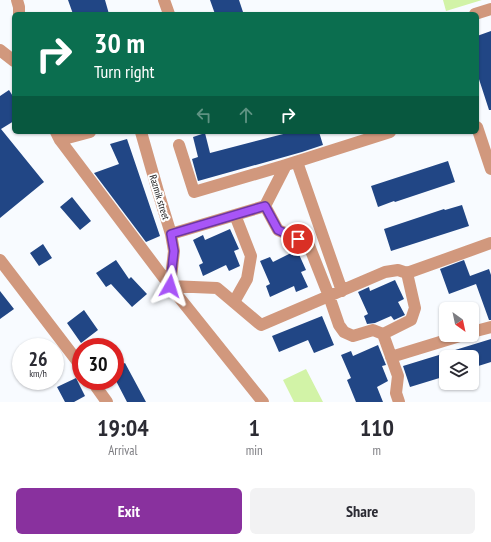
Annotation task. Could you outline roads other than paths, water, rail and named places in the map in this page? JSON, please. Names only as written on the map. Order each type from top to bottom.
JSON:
[{"type":"street","points":[[17,0],[19,12]]},
{"type":"street","points":[[164,0],[168,12]]},
{"type":"street","points":[[479,13],[491,9]]},
{"type":"street","points":[[1,51],[12,59]]},
{"type":"street","points":[[479,132],[491,169]]},
{"type":"street","points":[[74,134],[58,136],[170,286],[263,402]]},
{"type":"street","name":"Razmik street","points":[[142,134],[158,195],[171,234],[174,251],[170,286]]},
{"type":"street","points":[[179,145],[194,192],[292,164],[384,134]]},
{"type":"street","points":[[171,234],[265,206],[292,164]]},
{"type":"street","points":[[292,164],[342,290]]},
{"type":"street","points":[[265,206],[278,230],[308,243],[339,325],[344,332],[353,336],[373,330],[383,334],[411,320],[416,308],[407,273]]},
{"type":"street","points":[[234,302],[247,279],[251,256],[235,215]]},
{"type":"street","points":[[170,286],[218,288],[261,325],[386,272],[398,270],[407,273],[491,242]]},
{"type":"street","points":[[0,260],[72,354]]},
{"type":"street","points":[[479,330],[491,326]]},
{"type":"street","points":[[383,334],[398,376],[396,393],[399,402]]},
{"type":"street","points":[[391,357],[440,342]]},
{"type":"street","points":[[98,390],[107,402]]}]
